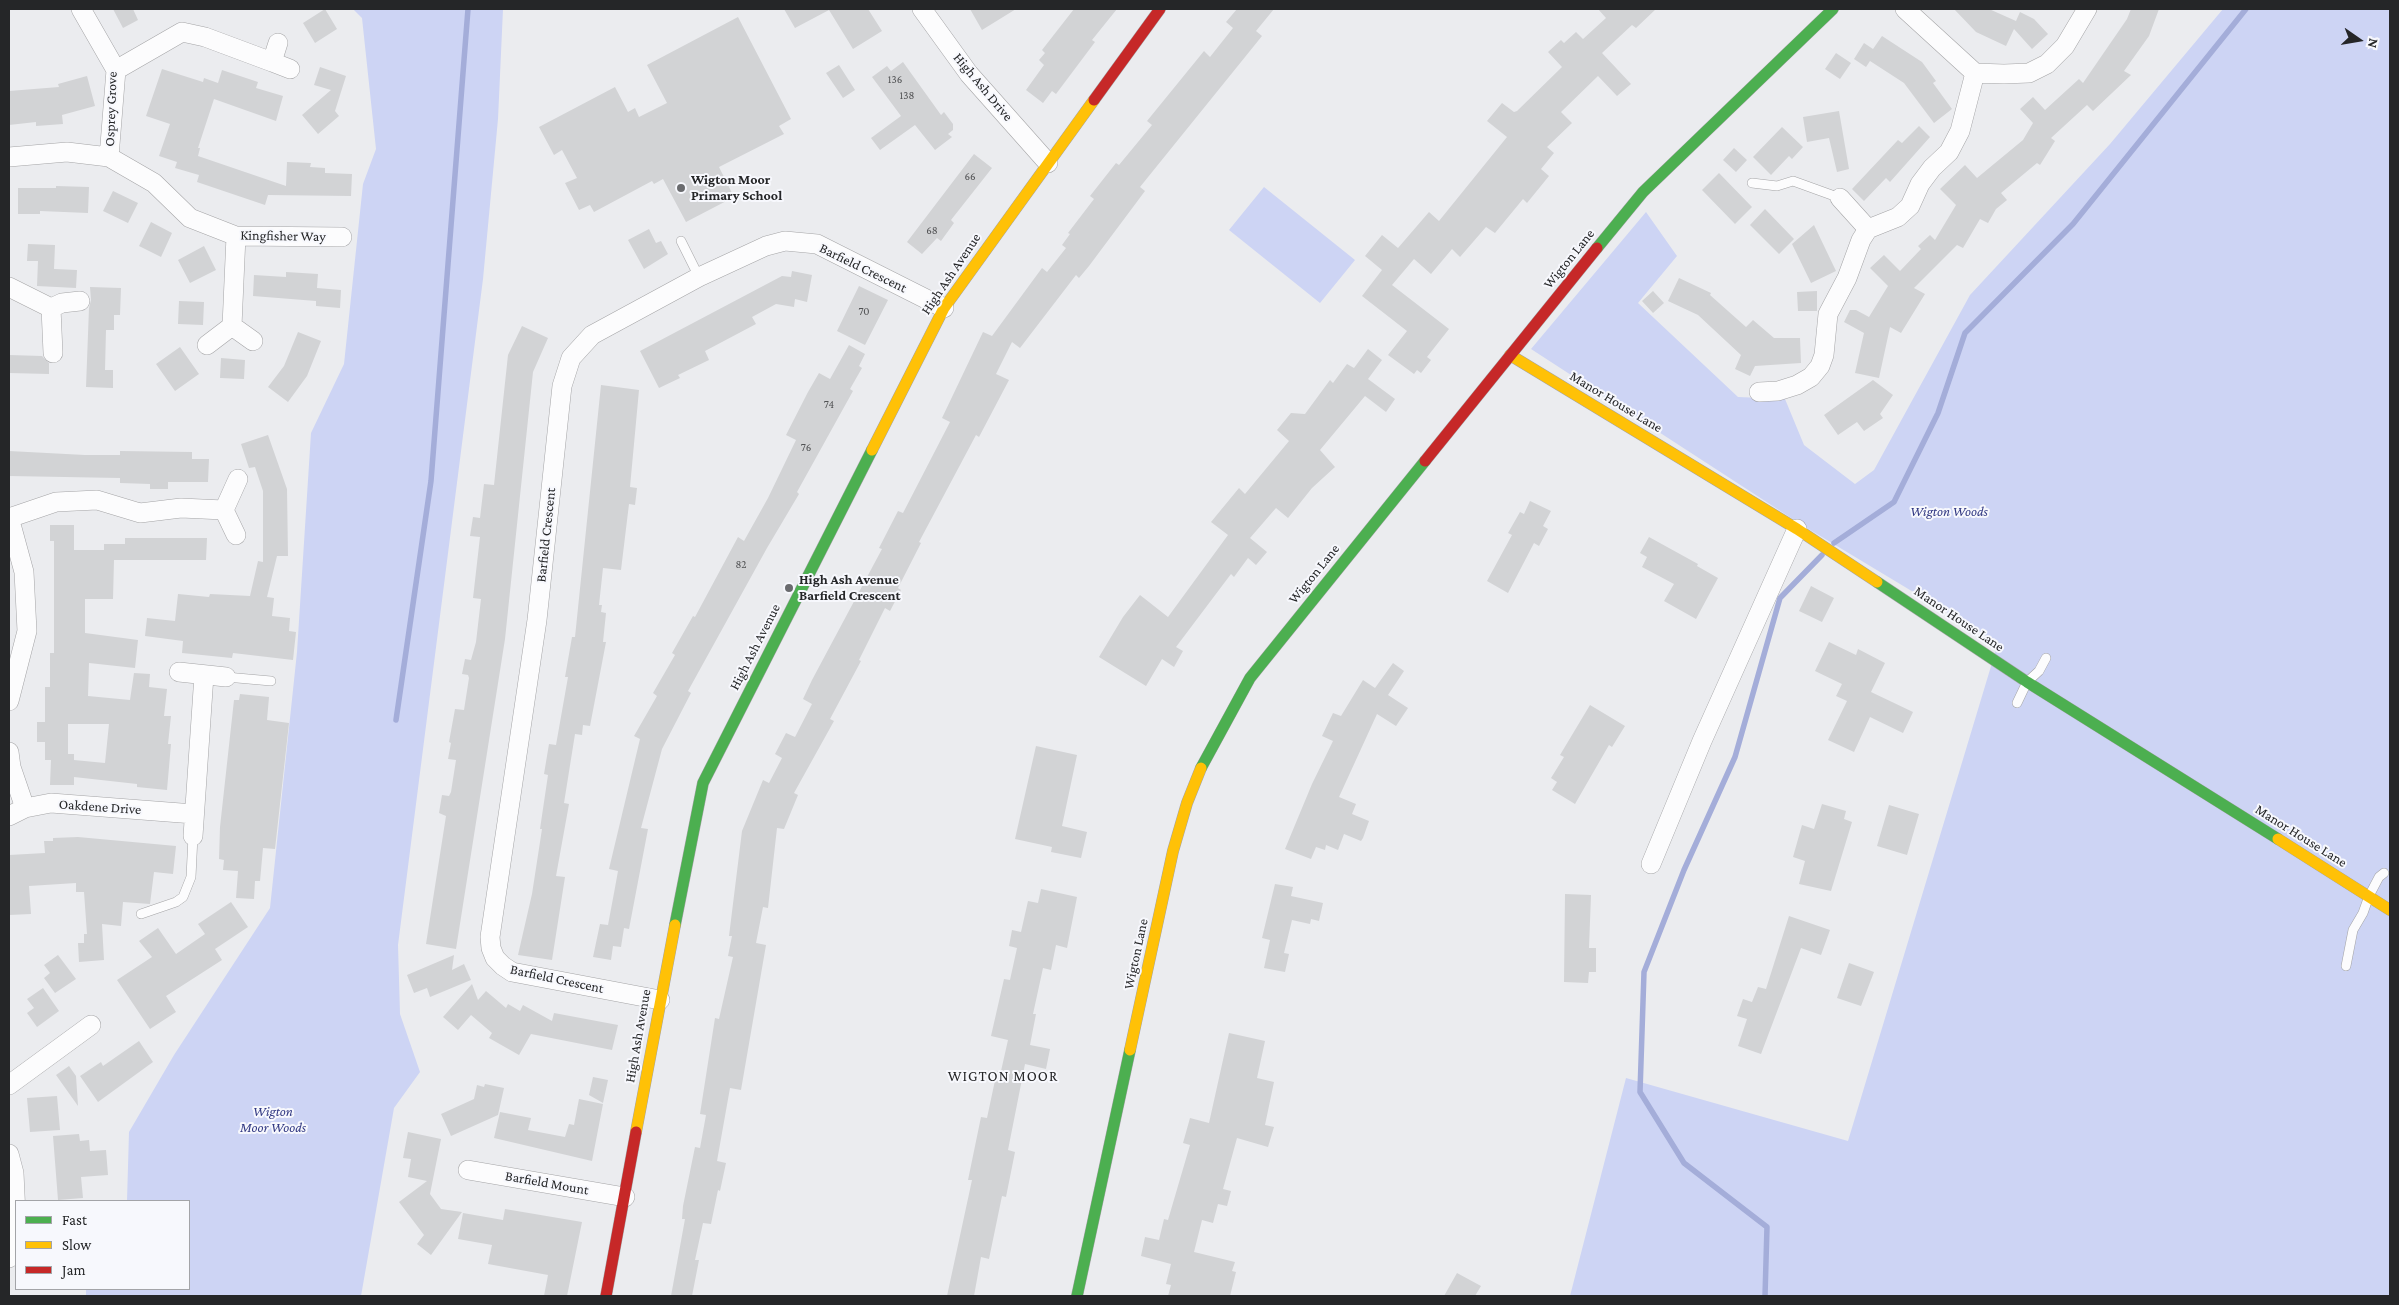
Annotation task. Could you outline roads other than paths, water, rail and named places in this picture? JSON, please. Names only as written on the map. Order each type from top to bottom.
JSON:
[{"type":"street","name":"Osprey Grove","points":[[81,9],[116,70],[109,157]]},
{"type":"street","name":"High Ash Drive","points":[[922,9],[969,74],[1048,163]]},
{"type":"street","name":"High Ash Avenue","points":[[606,1296],[660,1000],[704,782],[944,308],[1160,9]]},
{"type":"street","name":"Wigton Lane","points":[[1077,1296],[1173,851],[1186,803],[1206,756],[1250,678],[1642,192],[1833,9]]},
{"type":"street","points":[[1905,9],[1975,73],[2029,73],[2047,64],[2065,46],[2087,9]]},
{"type":"street","points":[[116,70],[182,32],[205,37],[290,69]]},
{"type":"street","points":[[272,62],[278,43]]},
{"type":"street","points":[[1759,392],[1778,391],[1797,385],[1811,376],[1820,366],[1824,355],[1828,314],[1847,278],[1861,240],[1868,230],[1898,217],[1910,206],[1926,176],[1948,152],[1960,131],[1975,73]]},
{"type":"street","name":"Kingfisher Way","points":[[9,157],[67,152],[109,157],[154,183],[190,218],[236,236],[342,237]]},
{"type":"street","points":[[1840,198],[1868,230]]},
{"type":"street","points":[[232,326],[236,236]]},
{"type":"street","name":"Barfield Crescent","points":[[660,1000],[512,972],[495,958],[490,937],[537,620],[562,386],[571,358],[592,335],[699,277],[766,246],[785,241],[817,244],[944,308]]},
{"type":"street","points":[[9,287],[51,308]]},
{"type":"street","points":[[51,308],[62,303],[80,301]]},
{"type":"street","points":[[51,308],[53,353]]},
{"type":"street","points":[[232,326],[253,340]]},
{"type":"street","points":[[207,345],[232,326]]},
{"type":"street","name":"Manor House Lane","points":[[1510,355],[1797,529],[2027,682],[2390,910]]},
{"type":"street","points":[[236,535],[224,510],[238,479]]},
{"type":"street","points":[[9,701],[24,572],[9,518],[56,502],[97,500],[140,513],[180,508],[224,510]]},
{"type":"street","points":[[1651,864],[1702,741],[1797,529]]},
{"type":"street","points":[[178,672],[226,677]]},
{"type":"street","points":[[192,836],[204,675]]},
{"type":"street","points":[[9,752],[17,812]]},
{"type":"street","name":"Oakdene Drive","points":[[17,812],[51,803],[194,814]]},
{"type":"street","points":[[9,1085],[91,1025]]},
{"type":"street","points":[[9,1154],[14,1173],[15,1200]]},
{"type":"street","name":"Barfield Mount","points":[[468,1170],[625,1197]]},
{"type":"street","points":[[9,1258],[15,1221]]},
{"type":"lane","points":[[1752,183],[1777,186],[1793,180],[1840,198]]},
{"type":"lane","points":[[681,242],[699,277]]},
{"type":"lane","points":[[2018,703],[2027,682],[2038,671],[2046,658]]},
{"type":"lane","points":[[226,677],[271,681]]},
{"type":"lane","points":[[141,914],[176,902],[183,896],[190,877],[192,836]]},
{"type":"lane","points":[[2346,966],[2353,930],[2363,913],[2368,896],[2379,877],[2384,873]]},
{"type":"waterway","points":[[396,720],[431,481],[468,9]]},
{"type":"waterway","points":[[1834,543],[1894,502],[1938,413],[1965,333],[2073,224],[2246,9]]},
{"type":"waterway","points":[[1765,1296],[1767,1227],[1684,1163],[1640,1092],[1644,972],[1684,870],[1735,757],[1780,598],[1822,555]]},
{"type":"place","name":"Wigton Moor Primary School","points":[[681,188]]},
{"type":"place","name":"High Ash Avenue Barfield Crescent","points":[[789,588]]},
{"type":"district","name":"WIGTON MOOR","points":[[1003,1076]]},
{"type":"park label","name":"Wigton Woods","points":[[1949,512]]},
{"type":"park label","name":"Wigton Moor Woods","points":[[273,1120]]}]
